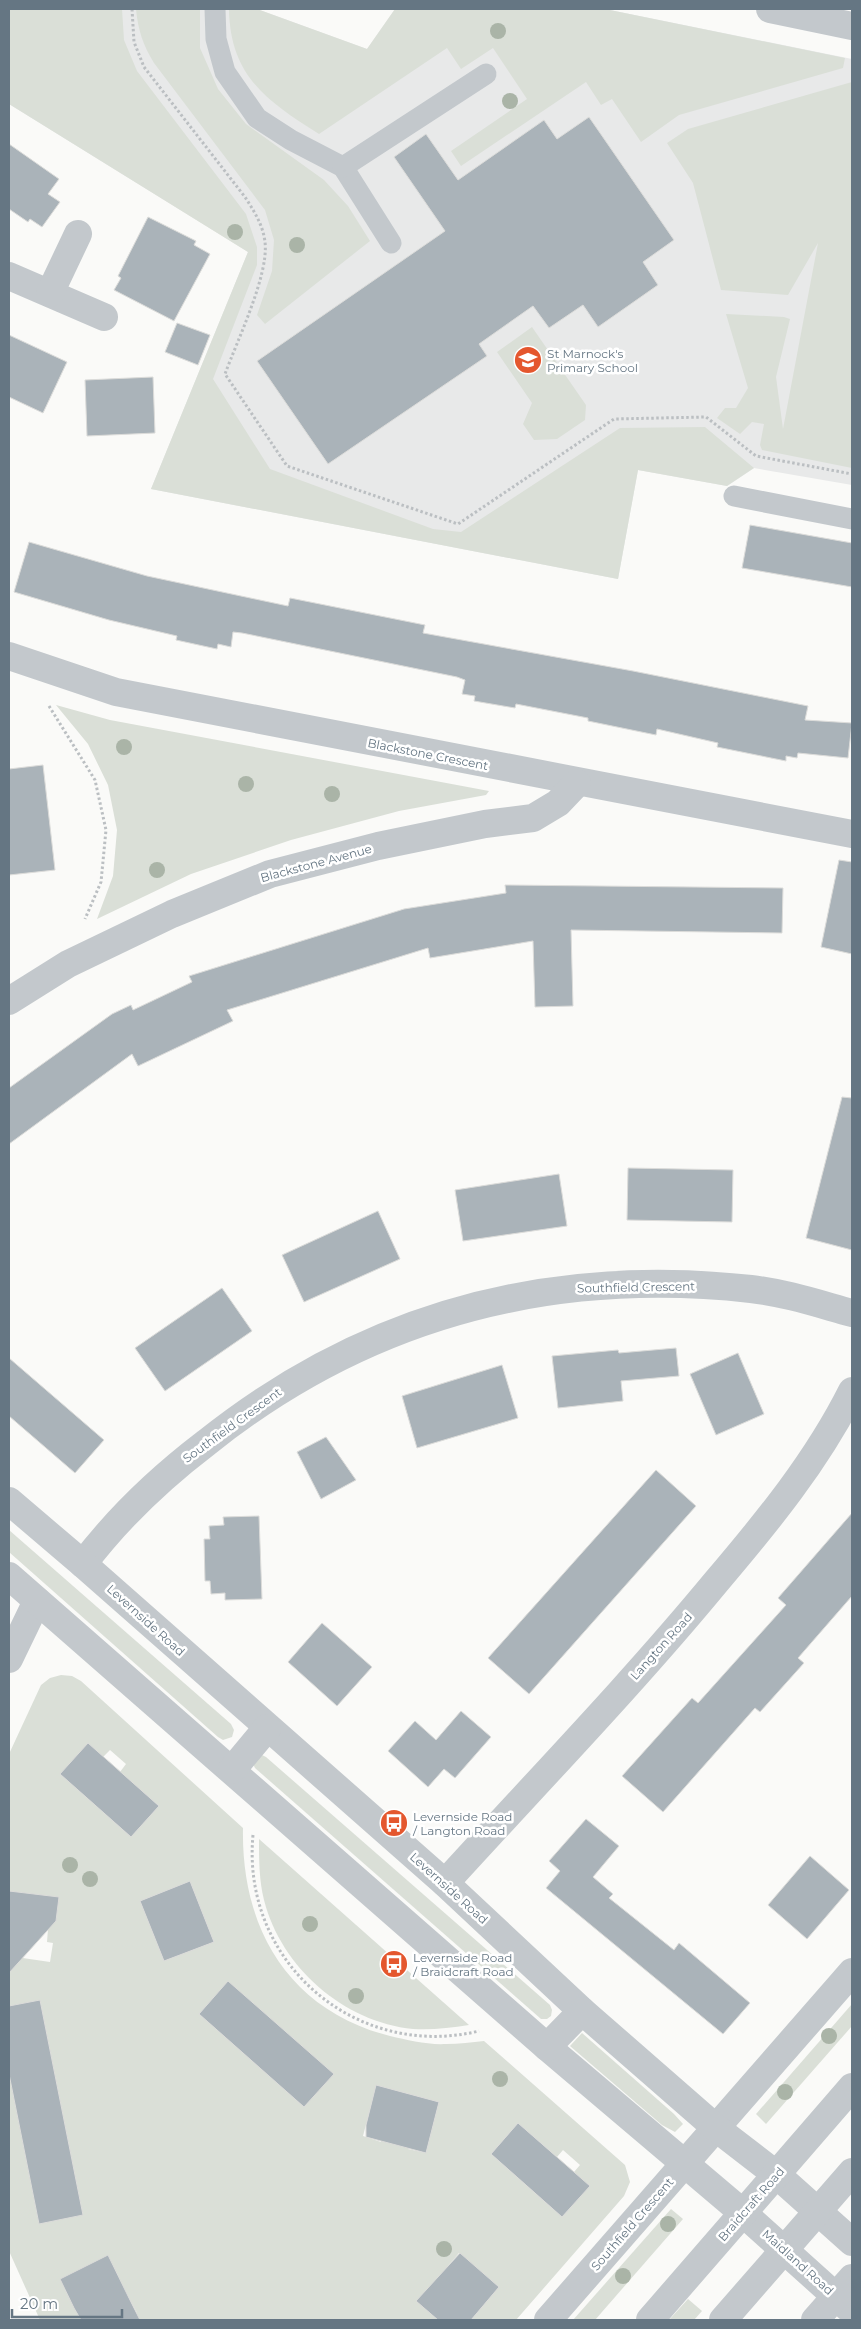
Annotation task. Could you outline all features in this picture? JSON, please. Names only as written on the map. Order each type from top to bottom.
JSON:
[{"type":"street","points":[[770,9],[852,26]]},
{"type":"street","points":[[50,294],[78,234]]},
{"type":"street","points":[[9,276],[104,317]]},
{"type":"street","name":"Blackstone Crescent","points":[[9,656],[116,692],[577,783],[852,834]]},
{"type":"street","name":"Blackstone Avenue","points":[[9,1001],[68,964],[172,914],[270,874],[378,846],[485,824],[533,818],[558,804],[577,783]]},
{"type":"street","name":"Southfield Crescent","points":[[83,1564],[108,1530],[181,1462],[259,1403],[335,1358],[391,1332],[445,1313],[502,1299],[569,1288],[634,1285],[753,1290],[798,1298],[852,1313]]},
{"type":"street","name":"Langton Road","points":[[444,1883],[682,1624],[746,1547],[805,1471],[840,1416],[852,1391]]},
{"type":"street","name":"Levernside Road","points":[[9,1501],[444,1883],[582,2011],[716,2128],[778,2175]]},
{"type":"street","points":[[9,1576],[547,2048],[743,2213]]},
{"type":"street","points":[[9,1659],[37,1601]]},
{"type":"street","points":[[232,1770],[267,1728]]},
{"type":"street","points":[[716,2128],[852,1972]]},
{"type":"street","points":[[547,2048],[582,2011]]},
{"type":"street","name":"Braidcraft Road","points":[[650,2320],[778,2175],[852,2087]]},
{"type":"street","name":"Southfield Crescent","points":[[548,2320],[716,2128]]},
{"type":"street","points":[[722,2320],[786,2250],[852,2172]]},
{"type":"street","points":[[778,2175],[852,2242]]},
{"type":"street","name":"Maidland Road","points":[[743,2213],[786,2250],[847,2295]]},
{"type":"street","points":[[815,2320],[847,2295]]},
{"type":"lane","points":[[215,9],[216,39],[225,72],[257,118],[291,140],[343,167],[391,243]]},
{"type":"lane","points":[[343,167],[486,74]]},
{"type":"lane","points":[[734,496],[852,518]]},
{"type":"path","points":[[132,9],[134,42],[144,67],[258,218],[265,242],[265,267],[225,374],[287,466],[458,524],[614,419],[706,417],[756,456],[852,474]]},
{"type":"path","points":[[36,665],[41,693],[69,734],[96,780],[106,830],[101,882],[68,964]]},
{"type":"path","points":[[254,1832],[252,1851],[254,1879],[260,1907],[270,1934],[285,1959],[303,1981],[324,2000],[348,2016],[375,2027],[403,2035],[461,2036],[480,2031]]},
{"type":"shaded area","name":"St Marnock's Primary School","points":[[9,9],[257,9],[367,49],[395,9],[605,9],[852,59],[852,485],[754,468],[727,486],[638,470],[618,579],[151,489],[248,252],[9,104]]},
{"type":"shaded area","points":[[9,9],[122,9],[124,40],[137,71],[246,214],[257,247],[257,265],[213,379],[270,469],[433,529],[461,532],[620,428],[705,427],[754,468],[727,486],[638,470],[618,579],[151,489],[248,252],[9,104]]},
{"type":"shaded area","points":[[136,9],[200,9],[200,48],[218,89],[246,124],[324,180],[348,206],[370,241],[265,324],[257,315],[272,271],[274,240],[265,210],[154,63],[142,37]]},
{"type":"shaded area","points":[[229,9],[257,9],[367,49],[395,9],[605,9],[845,58],[843,68],[679,115],[641,142],[612,99],[601,105],[586,82],[461,166],[451,151],[527,99],[493,48],[461,69],[447,48],[319,134],[268,98],[244,69],[236,52],[231,32]]},
{"type":"shaded area","points":[[852,82],[852,468],[762,450],[760,445],[764,424],[752,422],[740,434],[717,418],[725,408],[736,408],[748,388],[726,314],[784,317],[790,319],[776,377],[783,429],[818,243],[788,295],[721,290],[693,183],[667,143],[688,129]]},
{"type":"shaded area","points":[[532,327],[586,405],[585,420],[557,439],[534,440],[523,424],[532,403],[497,352]]},
{"type":"shaded area","points":[[56,705],[110,720],[489,791],[486,795],[399,811],[291,840],[191,874],[97,919],[113,876],[117,830],[108,785],[88,744]]},
{"type":"shaded area","points":[[9,1530],[231,1724],[234,1730],[232,1737],[223,1740],[218,1737],[9,1552]]},
{"type":"shaded area","points":[[61,1675],[72,1676],[81,1681],[243,1828],[245,1865],[251,1899],[262,1931],[278,1960],[299,1985],[324,2007],[355,2024],[390,2036],[418,2042],[456,2044],[484,2041],[625,2165],[630,2182],[624,2196],[516,2320],[471,2320],[499,2287],[459,2253],[447,2267],[452,2272],[416,2301],[438,2320],[123,2320],[137,2313],[128,2296],[75,2309],[81,2320],[40,2320],[9,2251],[9,1956],[50,1962],[53,1943],[47,1942],[48,1929],[9,1924],[9,1754],[41,1685],[50,1678]],"holes":[[[110,1750],[126,1764],[120,1772],[159,1806],[131,1837],[60,1774],[103,1757]],[[190,1881],[214,1942],[164,1961],[140,1901]],[[228,1982],[333,2074],[304,2107],[199,2014]],[[376,2085],[439,2102],[426,2153],[408,2149],[409,2142],[383,2135],[381,2142],[363,2136]],[[518,2123],[557,2157],[563,2150],[580,2165],[574,2172],[589,2186],[562,2217],[491,2154]]]},
{"type":"shaded area","points":[[262,1755],[550,2005],[552,2010],[551,2016],[547,2019],[541,2019],[255,1768],[253,1764]]},
{"type":"shaded area","points":[[259,1839],[469,2025],[441,2029],[413,2029],[387,2024],[363,2015],[340,2003],[319,1987],[300,1968],[272,1924],[261,1885]]},
{"type":"shaded area","points":[[852,2004],[852,2026],[766,2124],[756,2114]]},
{"type":"shaded area","points":[[582,2033],[683,2124],[675,2132],[662,2125],[570,2046]]},
{"type":"shaded area","points":[[671,2209],[683,2219],[595,2320],[573,2320]]},
{"type":"shaded area","points":[[688,2299],[702,2311],[694,2320],[669,2320]]},
{"type":"building","points":[[589,117],[674,240],[643,262],[658,285],[598,327],[583,305],[549,328],[533,306],[479,344],[487,356],[328,464],[257,361],[445,231],[394,157],[426,134],[458,180],[544,120],[557,139]]},
{"type":"building","points":[[9,144],[59,179],[48,194],[60,202],[42,227],[30,219],[28,222],[9,209]]},
{"type":"building","points":[[148,217],[196,241],[194,245],[210,254],[174,321],[114,290],[121,278],[118,276]]},
{"type":"building","points":[[177,323],[210,335],[198,365],[165,352]]},
{"type":"building","points":[[9,335],[67,362],[43,413],[9,397]]},
{"type":"building","points":[[153,377],[155,433],[87,436],[85,380]]},
{"type":"building","points":[[750,525],[852,543],[852,587],[742,568]]},
{"type":"building","points":[[29,542],[147,576],[288,606],[290,598],[425,625],[423,633],[633,671],[808,706],[805,720],[852,723],[848,758],[798,753],[797,758],[786,756],[786,761],[717,747],[718,743],[657,729],[656,735],[588,721],[588,718],[516,704],[515,708],[474,701],[475,696],[462,694],[465,680],[457,677],[242,633],[233,632],[231,647],[218,644],[217,649],[176,640],[177,636],[109,620],[14,592]]},
{"type":"building","points":[[43,765],[55,870],[9,875],[9,769]]},
{"type":"building","points":[[839,860],[852,862],[852,954],[821,947]]},
{"type":"building","points":[[505,885],[783,888],[782,933],[571,930],[573,1006],[535,1007],[533,941],[430,958],[428,948],[227,1010],[233,1021],[138,1066],[132,1054],[9,1144],[9,1088],[112,1014],[131,1005],[133,1010],[192,982],[189,976],[404,909],[506,893]]},
{"type":"building","points":[[842,1097],[852,1098],[852,1250],[806,1238]]},
{"type":"building","points":[[628,1168],[733,1170],[732,1222],[627,1220]]},
{"type":"building","points":[[559,1174],[567,1226],[463,1241],[455,1190]]},
{"type":"building","points":[[378,1211],[400,1259],[304,1302],[282,1255]]},
{"type":"building","points":[[222,1288],[252,1331],[165,1391],[135,1348]]},
{"type":"building","points":[[676,1348],[679,1376],[621,1381],[623,1401],[558,1408],[552,1356],[618,1350],[619,1353]]},
{"type":"building","points":[[738,1353],[764,1414],[716,1435],[690,1374]]},
{"type":"building","points":[[9,1358],[104,1440],[75,1473],[9,1416]]},
{"type":"building","points":[[502,1365],[518,1418],[417,1448],[402,1396]]},
{"type":"building","points":[[326,1437],[356,1480],[321,1499],[297,1452]]},
{"type":"building","points":[[656,1470],[696,1506],[529,1694],[488,1658]]},
{"type":"building","points":[[852,1513],[852,1596],[798,1658],[804,1663],[760,1712],[755,1708],[663,1812],[622,1776],[692,1698],[698,1703],[786,1605],[778,1598]]},
{"type":"building","points":[[259,1516],[262,1599],[225,1600],[225,1593],[211,1594],[210,1581],[205,1581],[204,1539],[210,1539],[209,1526],[224,1525],[223,1517]]},
{"type":"building","points":[[322,1623],[372,1667],[337,1706],[288,1662]]},
{"type":"building","points":[[461,1711],[491,1737],[455,1778],[444,1769],[428,1787],[388,1751],[415,1721],[436,1740]]},
{"type":"building","points":[[88,1743],[159,1806],[131,1837],[60,1774]]},
{"type":"building","points":[[586,1819],[619,1846],[593,1877],[613,1894],[609,1898],[674,1950],[679,1943],[750,2003],[723,2034],[546,1888],[560,1871],[549,1861]]},
{"type":"building","points":[[810,1856],[849,1890],[807,1939],[768,1905]]},
{"type":"building","points":[[190,1881],[214,1942],[164,1961],[140,1901]]},
{"type":"building","points":[[9,1891],[59,1897],[56,1921],[9,1973]]},
{"type":"building","points":[[228,1981],[334,2074],[304,2107],[199,2014]]},
{"type":"building","points":[[40,2000],[83,2215],[39,2224],[9,2074],[9,2006]]},
{"type":"building","points":[[376,2085],[439,2102],[426,2153],[366,2137],[366,2125]]},
{"type":"building","points":[[518,2123],[590,2186],[562,2217],[491,2154]]},
{"type":"building","points":[[460,2253],[499,2287],[471,2320],[438,2320],[416,2301]]},
{"type":"building","points":[[108,2255],[140,2320],[81,2320],[74,2308],[60,2279]]},
{"type":"place","name":"St Marnock's Primary School","points":[[528,360]]},
{"type":"place","name":"Levernside Road / Langton Road","points":[[394,1823]]},
{"type":"place","name":"Levernside Road / Braidcraft Road","points":[[394,1964]]}]
